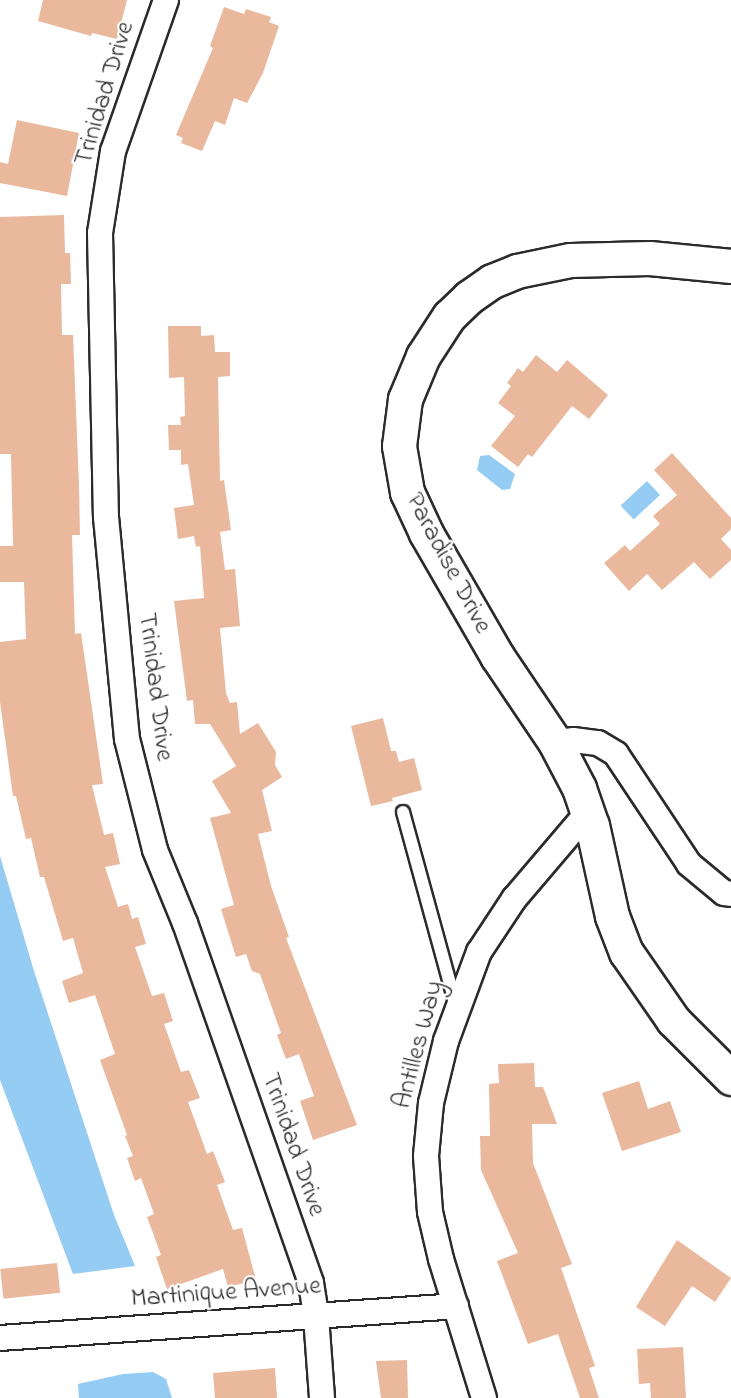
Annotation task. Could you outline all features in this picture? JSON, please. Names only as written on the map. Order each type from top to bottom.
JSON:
[{"type":"street","name":"Trinidad Drive","points":[[166,0],[113,151],[99,233],[106,517],[127,740],[155,850],[189,934],[307,1272],[316,1316],[322,1398]]},
{"type":"street","name":"Paradise Drive","points":[[731,266],[622,258],[570,260],[517,271],[480,288],[459,306],[432,341],[410,384],[401,416],[399,446],[407,492],[437,552],[492,648],[555,742],[579,788],[588,812],[612,916],[626,952],[673,1020],[731,1077]]},
{"type":"street","points":[[555,742],[573,740],[598,743],[616,754],[689,864],[724,893],[731,894]]},
{"type":"street","name":"Antilles Way","points":[[484,1398],[430,1212],[426,1156],[434,1086],[457,1007],[469,974],[489,934],[528,882],[588,812]]},
{"type":"street","name":"Martinique Avenue","points":[[0,1338],[456,1306]]},
{"type":"lane","points":[[403,812],[457,1007]]},
{"type":"water","points":[[489,455],[515,474],[510,489],[502,490],[477,470],[480,456]]},
{"type":"water","points":[[647,481],[660,495],[634,519],[621,506]]},
{"type":"water","points":[[0,856],[34,971],[114,1215],[135,1266],[73,1274],[0,1080]]},
{"type":"water","points":[[153,1372],[166,1379],[172,1398],[79,1398],[78,1384],[123,1374]]},
{"type":"building","points":[[43,0],[127,0],[117,39],[92,33],[91,36],[38,21]]},
{"type":"building","points":[[224,7],[244,14],[246,9],[271,17],[269,22],[279,26],[263,73],[247,103],[234,98],[225,125],[215,121],[202,151],[181,143],[183,138],[176,135],[213,48],[210,46]]},
{"type":"building","points":[[17,120],[79,133],[67,196],[0,183],[0,162],[8,164]]},
{"type":"building","points":[[64,215],[65,253],[70,253],[71,284],[61,284],[62,335],[73,335],[79,486],[80,535],[72,535],[75,634],[81,633],[103,784],[92,785],[104,835],[113,833],[120,864],[105,867],[118,907],[128,904],[132,919],[138,917],[146,944],[135,947],[152,996],[164,993],[173,1021],[164,1024],[181,1072],[189,1070],[200,1098],[188,1102],[207,1154],[213,1151],[225,1182],[217,1185],[233,1230],[242,1228],[256,1280],[228,1287],[223,1269],[167,1289],[156,1257],[161,1255],[147,1217],[154,1214],[141,1178],[135,1181],[127,1158],[133,1156],[125,1136],[127,1135],[100,1060],[115,1054],[95,995],[69,1003],[62,981],[83,973],[73,938],[63,941],[44,877],[40,877],[31,838],[26,839],[16,796],[13,796],[0,702],[0,642],[26,639],[24,582],[0,582],[0,546],[13,546],[11,454],[0,454],[0,217]]},
{"type":"building","points":[[168,326],[201,326],[201,336],[214,335],[215,352],[230,352],[230,376],[218,377],[220,481],[224,480],[231,530],[220,532],[225,570],[235,569],[240,626],[220,628],[226,693],[230,703],[237,702],[240,734],[258,723],[276,752],[275,765],[282,777],[262,790],[272,831],[258,834],[271,886],[289,937],[286,938],[357,1125],[313,1140],[300,1101],[314,1096],[299,1054],[286,1059],[277,1035],[281,1033],[260,974],[252,971],[246,954],[236,957],[221,909],[234,905],[210,818],[231,813],[212,781],[236,766],[210,724],[195,724],[193,700],[187,701],[174,601],[204,598],[200,546],[196,547],[194,536],[178,539],[174,508],[194,505],[188,464],[181,465],[181,450],[169,450],[168,425],[181,425],[180,417],[185,416],[184,377],[169,378]]},
{"type":"building","points":[[536,355],[557,372],[567,360],[608,395],[589,419],[572,406],[532,457],[528,454],[518,467],[491,446],[515,416],[498,403],[511,386],[507,383],[518,368],[523,372]]},
{"type":"building","points":[[672,453],[731,518],[731,529],[721,539],[731,550],[731,560],[710,579],[694,562],[662,590],[647,574],[629,591],[604,563],[625,545],[630,551],[660,524],[653,516],[677,495],[654,470]]},
{"type":"building","points":[[383,718],[391,751],[396,751],[399,762],[414,758],[422,790],[392,798],[393,801],[371,806],[351,726]]},
{"type":"building","points":[[534,1063],[535,1087],[543,1087],[557,1124],[532,1124],[533,1163],[572,1264],[561,1268],[595,1366],[589,1368],[599,1398],[580,1398],[558,1334],[528,1344],[497,1261],[518,1253],[481,1170],[480,1136],[490,1136],[489,1084],[499,1083],[498,1064]]},
{"type":"building","points":[[639,1081],[648,1109],[670,1101],[681,1132],[622,1151],[602,1093]]},
{"type":"building","points":[[677,1240],[731,1278],[715,1302],[692,1286],[665,1326],[636,1307]]},
{"type":"building","points":[[57,1263],[60,1293],[3,1299],[0,1269]]},
{"type":"building","points":[[683,1347],[686,1398],[651,1398],[650,1383],[639,1384],[637,1349]]},
{"type":"building","points":[[407,1360],[408,1398],[381,1398],[376,1361]]},
{"type":"building","points":[[275,1368],[277,1398],[215,1398],[213,1373]]}]
